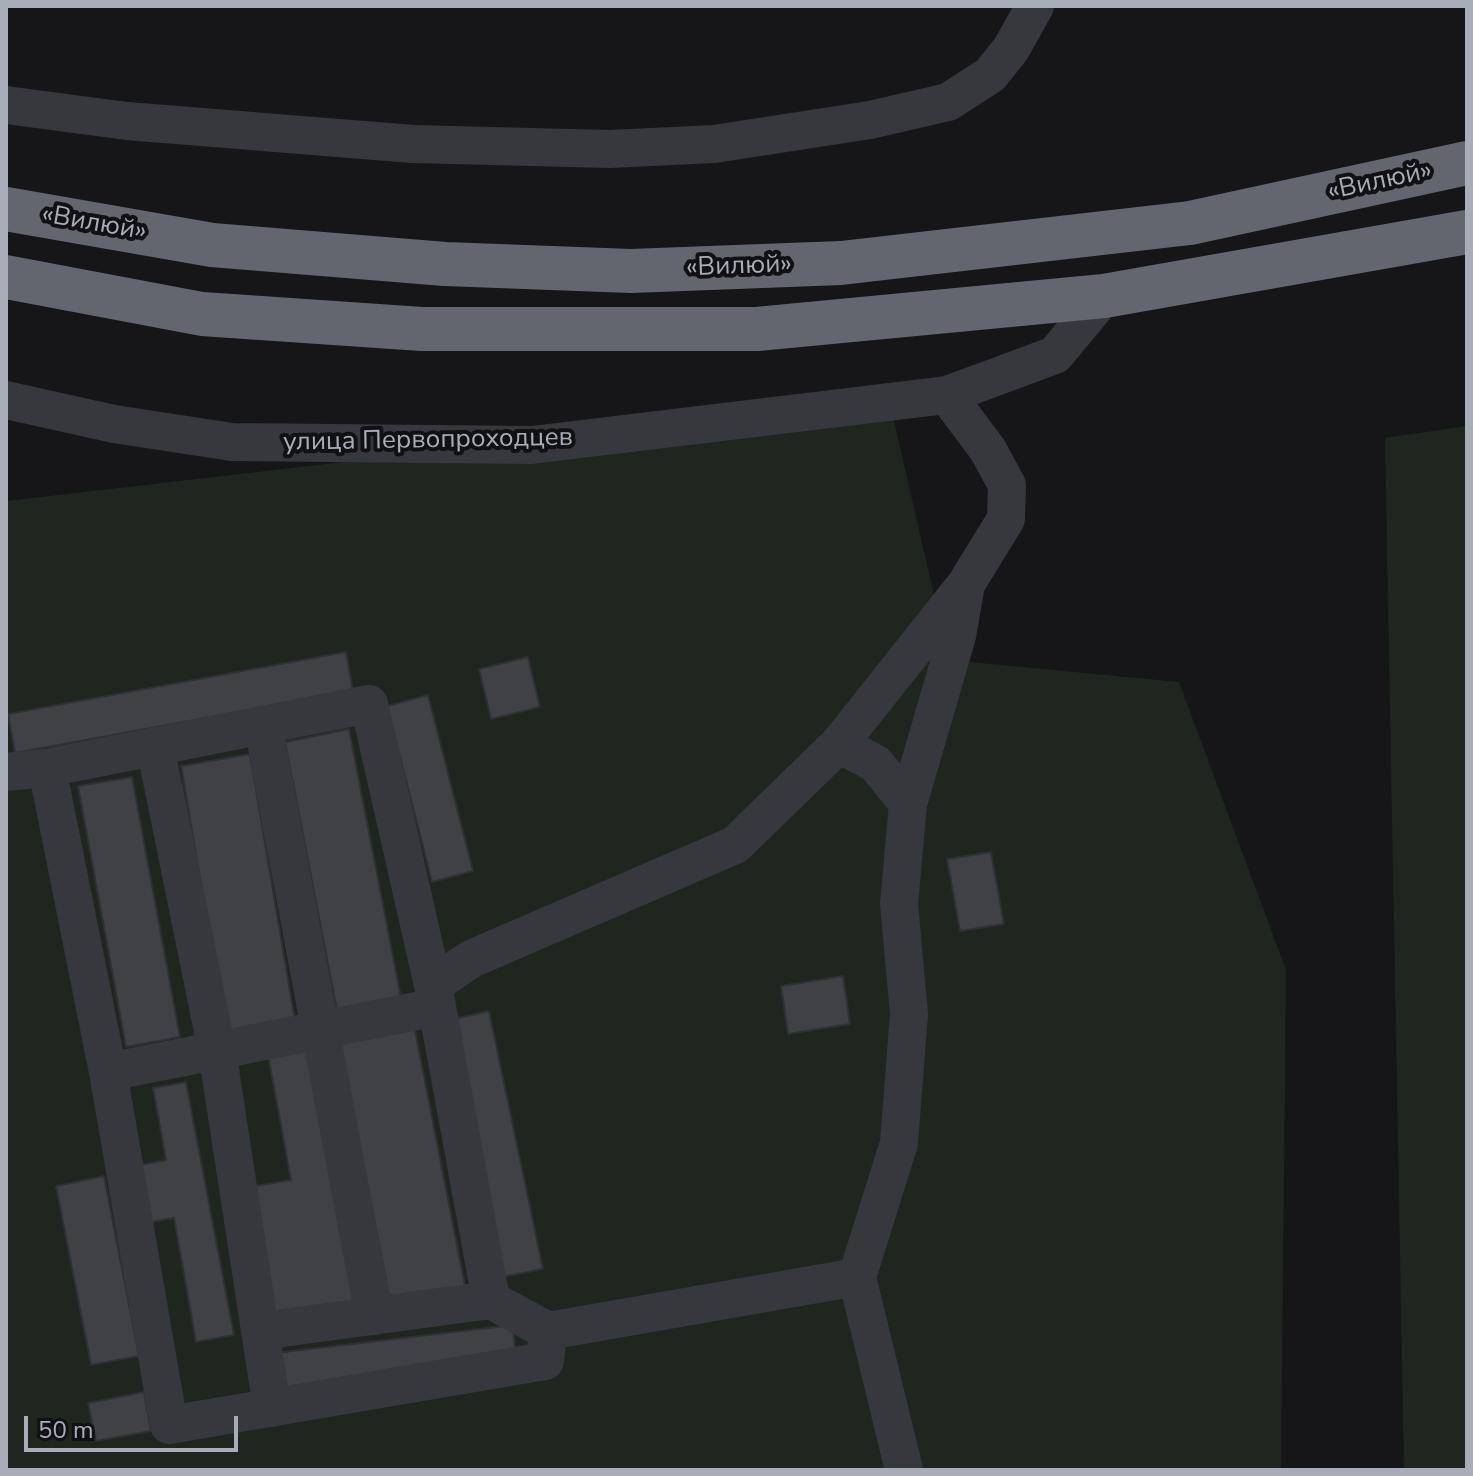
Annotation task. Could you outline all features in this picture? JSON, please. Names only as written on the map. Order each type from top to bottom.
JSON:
[{"type":"highway","name":"«Вилюй»","points":[[6,209],[212,245],[445,264],[631,271],[841,263],[1190,223],[1467,163]]},
{"type":"highway","points":[[6,277],[202,314],[422,329],[757,329],[1104,296],[1467,232]]},
{"type":"street","points":[[6,105],[127,121],[413,144],[610,149],[714,144],[885,118],[948,102],[990,75],[1011,49],[1035,6]]},
{"type":"street","name":"улица Первопроходцев","points":[[6,400],[114,424],[232,442],[532,445],[947,395],[1055,355],[1104,296]]},
{"type":"street","points":[[108,1072],[323,1030],[435,996],[471,959],[735,845],[839,744],[966,584],[1006,519],[1007,485],[988,450],[947,395]]},
{"type":"street","points":[[904,1470],[857,1277],[899,1143],[909,1014],[899,904],[908,804],[957,636],[966,584]]},
{"type":"street","points":[[6,772],[47,768],[369,704],[435,996],[491,1300]]},
{"type":"street","points":[[263,725],[323,1030],[374,1316]]},
{"type":"street","points":[[839,744],[876,764],[908,804]]},
{"type":"street","points":[[155,746],[217,1051],[272,1408]]},
{"type":"street","points":[[47,768],[108,1072],[169,1425],[545,1361],[548,1331]]},
{"type":"street","points":[[260,1331],[491,1300],[548,1331],[857,1277]]},
{"type":"shaded area","points":[[889,399],[949,660],[1179,682],[1286,970],[1281,1470],[6,1470],[6,501]]},
{"type":"shaded area","points":[[1467,426],[1467,1470],[1404,1470],[1385,438]]},
{"type":"building","points":[[346,652],[353,691],[15,753],[8,714]]},
{"type":"building","points":[[528,657],[540,707],[491,719],[479,669]]},
{"type":"building","points":[[428,695],[473,871],[432,882],[387,706]]},
{"type":"building","points":[[349,729],[402,1003],[338,1016],[285,742]]},
{"type":"building","points":[[250,754],[295,1021],[226,1033],[181,766]]},
{"type":"building","points":[[132,777],[180,1037],[126,1047],[78,786]]},
{"type":"building","points":[[991,852],[1004,924],[960,931],[947,859]]},
{"type":"building","points":[[843,976],[850,1024],[788,1034],[781,986]]},
{"type":"building","points":[[489,1011],[543,1269],[503,1277],[449,1020]]},
{"type":"building","points":[[414,1025],[465,1286],[390,1301],[339,1040]]},
{"type":"building","points":[[308,1048],[355,1301],[274,1316],[250,1187],[291,1180],[268,1055]]},
{"type":"building","points":[[186,1082],[234,1335],[196,1342],[174,1218],[140,1224],[129,1167],[166,1160],[153,1088]]},
{"type":"building","points":[[104,1176],[139,1356],[91,1365],[56,1186]]},
{"type":"building","points":[[513,1325],[516,1360],[279,1388],[275,1353]]},
{"type":"building","points":[[144,1392],[151,1431],[96,1441],[88,1403]]}]
